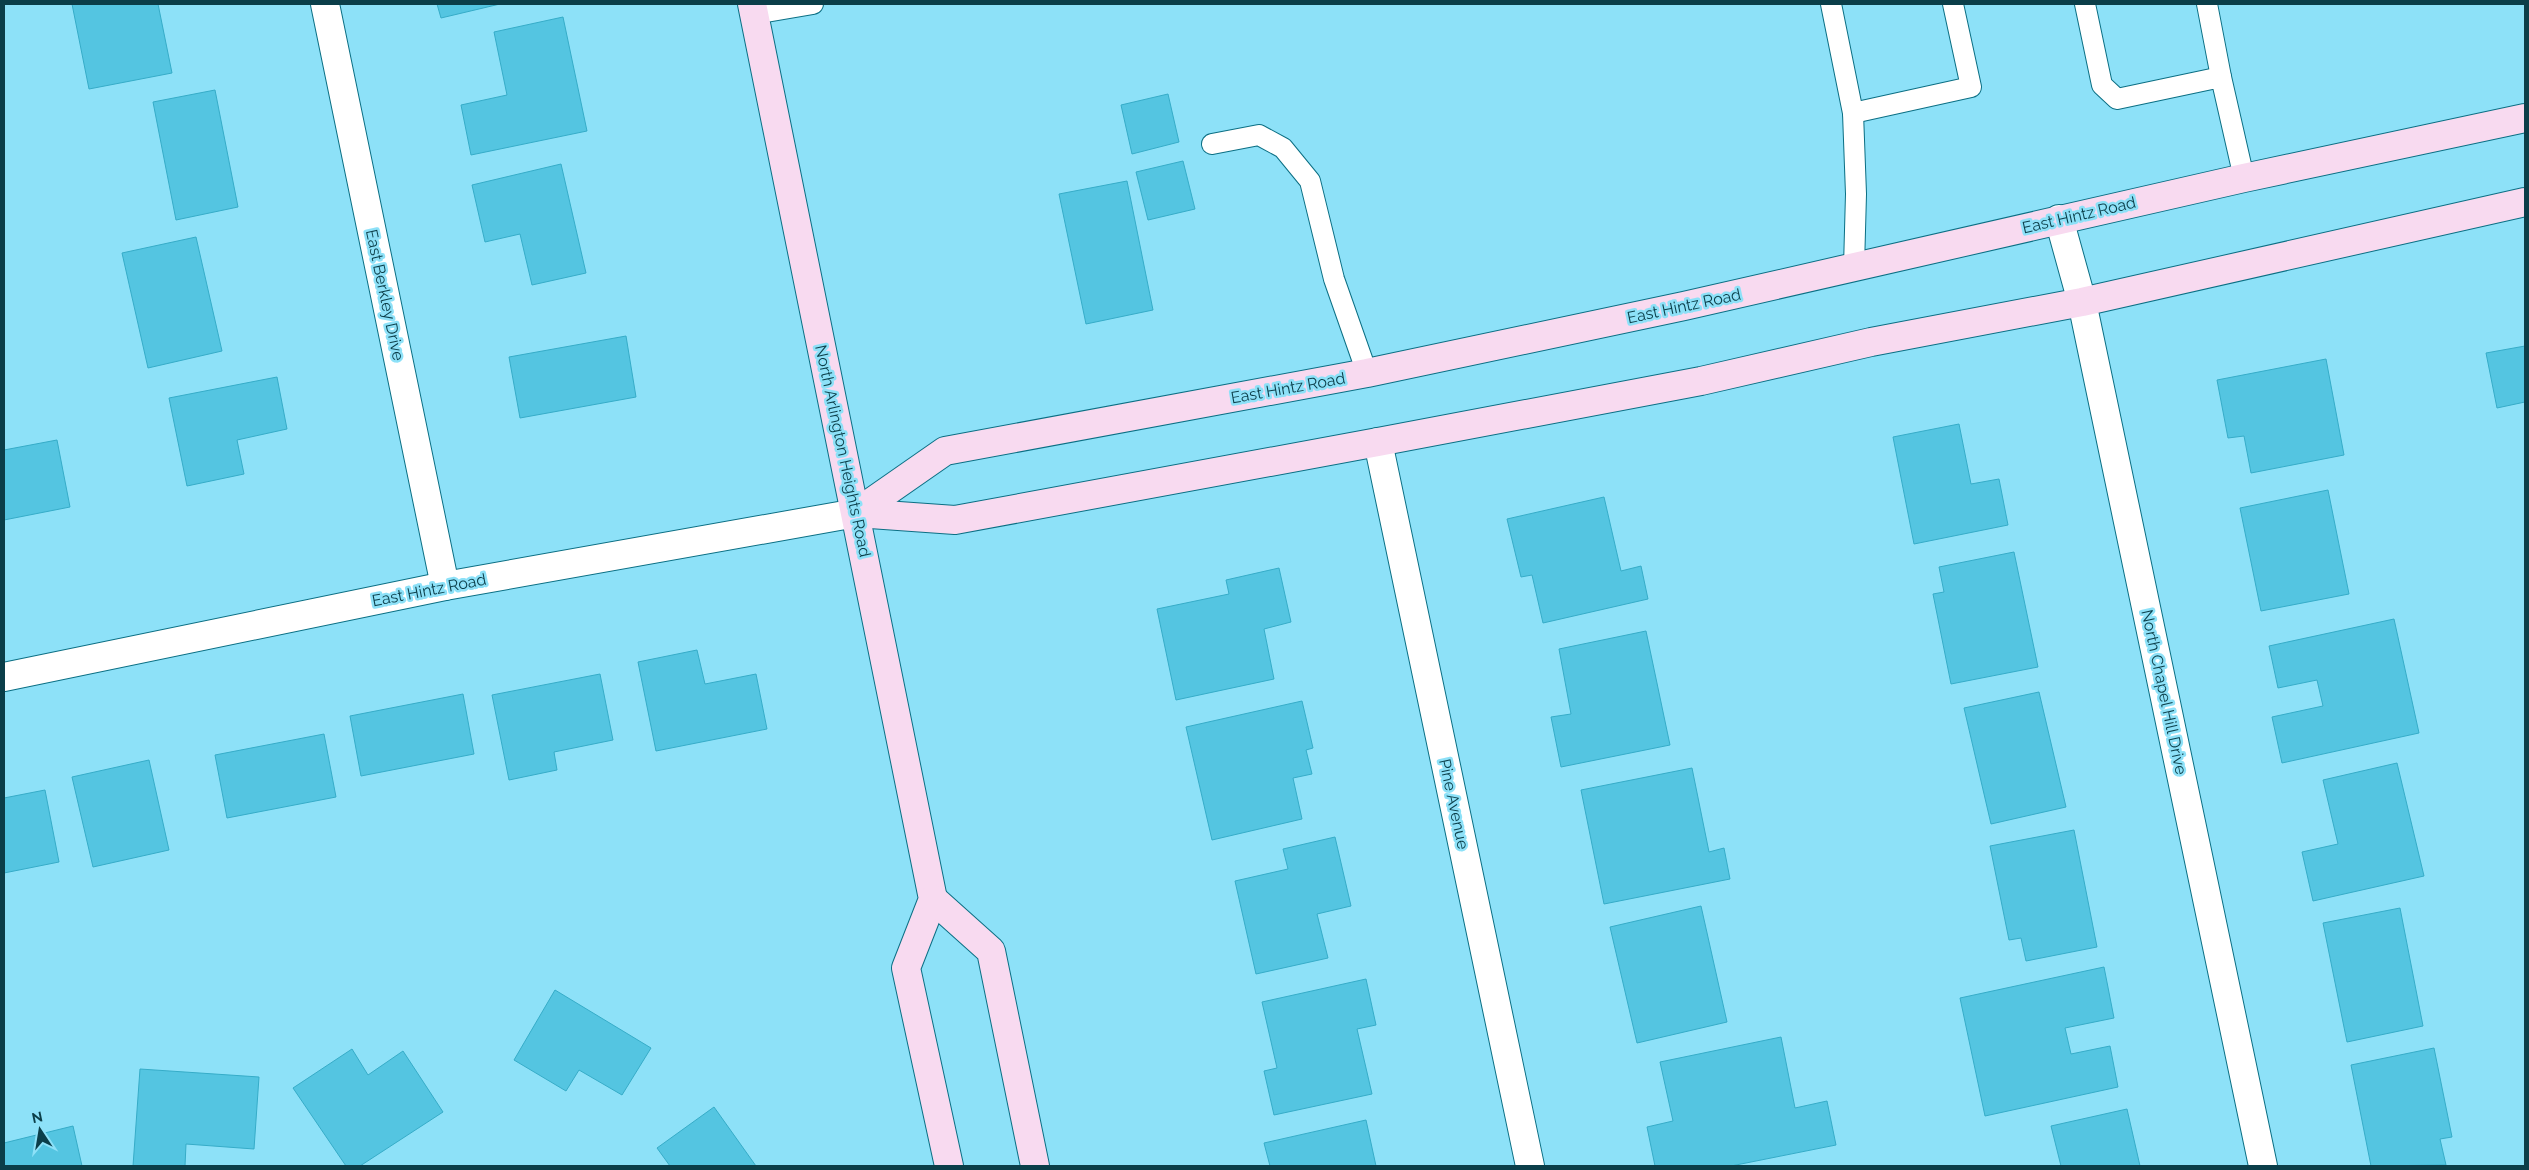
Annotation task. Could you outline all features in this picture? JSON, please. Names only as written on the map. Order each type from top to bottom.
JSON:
[{"type":"main road","name":"North Arlington Heights Road","points":[[753,9],[933,899]]},
{"type":"main road","name":"East Hintz Road","points":[[856,512],[945,451],[1367,373],[1684,306],[2059,219],[2525,118]]},
{"type":"main road","name":"East Hintz Road","points":[[856,512],[956,520],[1378,442],[1701,381],[1871,342],[2082,302],[2525,202]]},
{"type":"main road","points":[[949,1166],[906,968],[933,899],[991,951],[1035,1166]]},
{"type":"street","name":"East Berkley Drive","points":[[325,4],[445,586]]},
{"type":"street","name":"North Chapel Hill Drive","points":[[2059,219],[2082,302],[2263,1166]]},
{"type":"street","name":"Pine Avenue","points":[[1378,442],[1530,1166]]},
{"type":"street","name":"East Hintz Road","points":[[4,676],[445,586],[856,512]]},
{"type":"lane","points":[[753,9],[813,4]]},
{"type":"lane","points":[[1831,4],[1853,113],[1856,194],[1854,267]]},
{"type":"lane","points":[[1853,113],[1971,88],[1953,4]]},
{"type":"lane","points":[[2085,4],[2102,84],[2117,99],[2221,77]]},
{"type":"lane","points":[[2207,4],[2244,178]]},
{"type":"lane","points":[[1212,144],[1259,134],[1283,148],[1310,181],[1334,279],[1367,373]]},
{"type":"building","points":[[72,4],[158,4],[172,73],[89,89]]},
{"type":"building","points":[[437,4],[500,4],[441,18]]},
{"type":"building","points":[[563,17],[587,131],[471,155],[461,105],[507,95],[494,32]]},
{"type":"building","points":[[215,90],[238,207],[176,220],[153,102]]},
{"type":"building","points":[[1168,94],[1179,142],[1132,154],[1121,105]]},
{"type":"building","points":[[1183,161],[1195,209],[1148,220],[1136,172]]},
{"type":"building","points":[[561,164],[586,273],[532,285],[520,234],[485,242],[472,185]]},
{"type":"building","points":[[1127,181],[1153,310],[1086,324],[1059,194]]},
{"type":"building","points":[[196,237],[222,351],[148,368],[122,253]]},
{"type":"building","points":[[626,336],[636,397],[520,418],[509,357]]},
{"type":"building","points":[[2525,346],[2525,402],[2497,408],[2486,353]]},
{"type":"building","points":[[2326,359],[2344,455],[2251,473],[2244,436],[2228,438],[2217,380]]},
{"type":"building","points":[[277,377],[287,429],[237,440],[244,474],[187,486],[169,398]]},
{"type":"building","points":[[1959,424],[1971,484],[1999,479],[2008,525],[1914,544],[1893,437]]},
{"type":"building","points":[[57,440],[70,507],[4,520],[4,450]]},
{"type":"building","points":[[2328,490],[2349,594],[2261,611],[2240,508]]},
{"type":"building","points":[[1604,497],[1621,571],[1641,566],[1648,599],[1543,623],[1532,575],[1521,577],[1507,519]]},
{"type":"building","points":[[2014,552],[2038,667],[1951,684],[1933,594],[1944,592],[1939,567]]},
{"type":"building","points":[[1279,568],[1291,622],[1264,629],[1274,679],[1176,700],[1157,609],[1229,594],[1226,580]]},
{"type":"building","points":[[2394,619],[2419,733],[2282,763],[2272,717],[2323,706],[2317,680],[2278,688],[2269,646]]},
{"type":"building","points":[[1646,631],[1670,745],[1561,767],[1551,717],[1571,714],[1559,649]]},
{"type":"building","points":[[697,650],[705,684],[756,674],[767,729],[656,751],[638,662]]},
{"type":"building","points":[[600,674],[613,740],[554,752],[557,770],[509,780],[492,695]]},
{"type":"building","points":[[2039,692],[2066,807],[1991,824],[1964,708]]},
{"type":"building","points":[[463,694],[474,754],[361,776],[350,716]]},
{"type":"building","points":[[1302,701],[1313,748],[1306,750],[1312,774],[1293,778],[1302,819],[1212,840],[1186,727]]},
{"type":"building","points":[[324,734],[336,797],[227,818],[215,755]]},
{"type":"building","points":[[149,760],[169,850],[93,867],[72,777]]},
{"type":"building","points":[[2397,763],[2424,876],[2313,901],[2302,852],[2338,844],[2323,780]]},
{"type":"building","points":[[1692,768],[1709,852],[1724,848],[1730,879],[1604,904],[1581,790]]},
{"type":"building","points":[[45,790],[59,862],[4,873],[4,798]]},
{"type":"building","points":[[2074,830],[2097,947],[2026,961],[2021,938],[2009,940],[1990,846]]},
{"type":"building","points":[[1335,837],[1351,906],[1317,914],[1328,958],[1256,974],[1235,881],[1288,869],[1283,849]]},
{"type":"building","points":[[1701,906],[1727,1022],[1637,1043],[1610,927]]},
{"type":"building","points":[[2400,908],[2423,1026],[2347,1042],[2323,923]]},
{"type":"building","points":[[2104,967],[2114,1018],[2065,1028],[2071,1054],[2110,1046],[2118,1087],[1985,1116],[1960,998]]},
{"type":"building","points":[[1366,979],[1376,1025],[1357,1029],[1372,1094],[1274,1115],[1264,1071],[1277,1068],[1262,1002]]},
{"type":"building","points":[[555,990],[651,1048],[622,1095],[579,1070],[566,1091],[514,1060]]},
{"type":"building","points":[[1781,1037],[1795,1108],[1827,1101],[1836,1145],[1731,1166],[1655,1166],[1647,1127],[1673,1121],[1660,1062]]},
{"type":"building","points":[[2434,1048],[2452,1137],[2440,1139],[2446,1165],[2371,1166],[2351,1065]]},
{"type":"building","points":[[352,1049],[368,1075],[403,1051],[443,1112],[360,1166],[346,1166],[293,1088]]},
{"type":"building","points":[[140,1069],[259,1077],[254,1149],[186,1144],[185,1166],[133,1166]]},
{"type":"building","points":[[714,1107],[756,1166],[670,1166],[657,1148]]},
{"type":"building","points":[[2127,1109],[2140,1166],[2061,1166],[2051,1126]]},
{"type":"building","points":[[1366,1120],[1376,1166],[1270,1166],[1264,1143]]},
{"type":"building","points":[[73,1126],[82,1166],[4,1166],[4,1143]]}]
